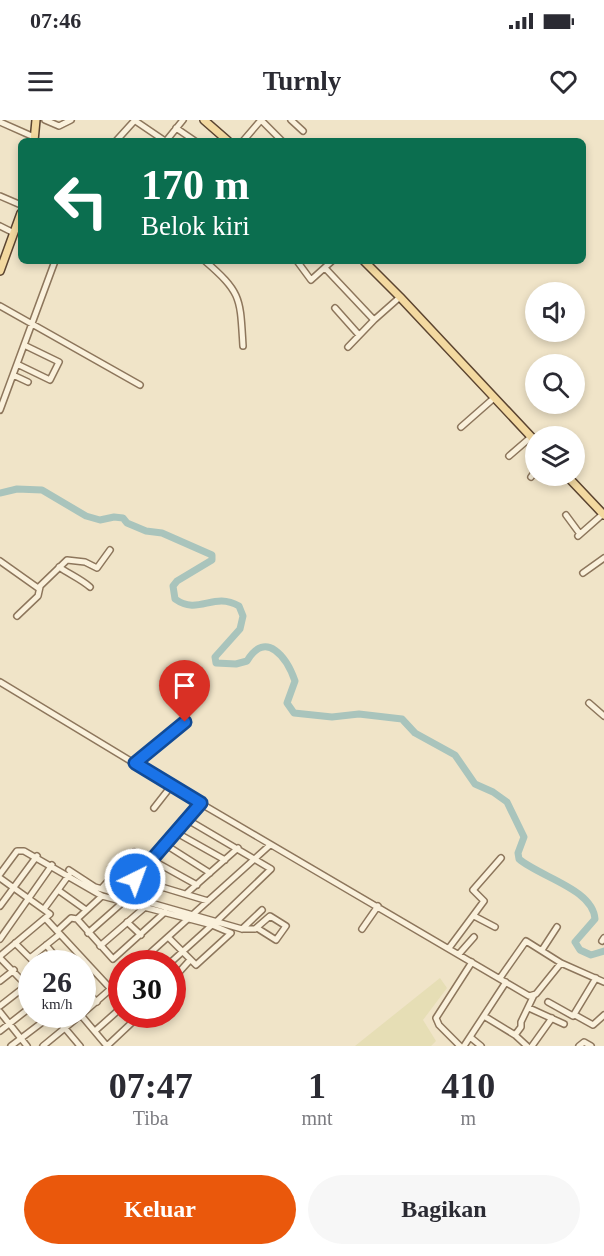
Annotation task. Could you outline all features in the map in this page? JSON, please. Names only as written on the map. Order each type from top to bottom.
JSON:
[{"type":"main road","points":[[34,138],[36,120]]},
{"type":"main road","points":[[204,120],[225,138]]},
{"type":"main road","points":[[0,271],[18,223]]},
{"type":"main road","points":[[366,264],[525,431]]},
{"type":"main road","points":[[576,486],[603,515]]},
{"type":"street","points":[[45,120],[59,126],[70,120]]},
{"type":"street","points":[[119,138],[134,120],[161,138]]},
{"type":"street","points":[[168,138],[183,120]]},
{"type":"street","points":[[251,120],[256,126]]},
{"type":"street","points":[[246,138],[261,120],[279,138]]},
{"type":"street","points":[[291,120],[303,131]]},
{"type":"street","points":[[0,122],[32,138]]},
{"type":"street","points":[[176,128],[191,138]]},
{"type":"street","points":[[0,196],[18,204]]},
{"type":"street","points":[[0,226],[14,233]]},
{"type":"street","points":[[0,410],[54,264]]},
{"type":"street","points":[[209,264],[223,276],[234,291],[242,317],[243,346]]},
{"type":"street","points":[[299,264],[311,280],[329,264]]},
{"type":"street","points":[[325,268],[374,320]]},
{"type":"street","points":[[348,347],[400,297]]},
{"type":"street","points":[[0,306],[140,385]]},
{"type":"street","points":[[335,308],[359,335]]},
{"type":"street","points":[[17,364],[50,380],[59,362],[24,345]]},
{"type":"street","points":[[13,375],[28,382]]},
{"type":"street","points":[[461,427],[494,398]]},
{"type":"street","points":[[509,456],[525,445]]},
{"type":"street","points":[[566,515],[579,535],[603,515]]},
{"type":"street","points":[[17,616],[38,596],[40,587],[70,559],[97,568],[110,550]]},
{"type":"street","points":[[583,573],[604,558]]},
{"type":"street","points":[[0,561],[34,587],[40,587]]},
{"type":"street","points":[[59,567],[90,587]]},
{"type":"street","points":[[0,682],[529,996],[534,995]]},
{"type":"street","points":[[589,703],[604,716]]},
{"type":"street","points":[[135,763],[185,722]]},
{"type":"street","points":[[154,808],[172,785]]},
{"type":"street","points":[[88,933],[121,900],[135,879],[201,803]]},
{"type":"street","points":[[183,950],[270,872],[269,867],[256,858],[188,820]]},
{"type":"street","points":[[177,833],[225,860]]},
{"type":"street","points":[[154,950],[270,844]]},
{"type":"street","points":[[166,845],[210,873]]},
{"type":"street","points":[[187,893],[238,848]]},
{"type":"street","points":[[2,955],[50,914],[0,874],[19,850],[37,856],[102,888],[121,900],[144,908],[242,929],[257,927],[270,916],[286,927],[276,940],[257,927]]},
{"type":"street","points":[[102,888],[134,852]]},
{"type":"street","points":[[0,906],[37,856]]},
{"type":"street","points":[[449,948],[484,900],[473,890],[501,858]]},
{"type":"street","points":[[152,860],[197,885]]},
{"type":"street","points":[[0,939],[52,865]]},
{"type":"street","points":[[44,909],[69,873]]},
{"type":"street","points":[[69,873],[102,896],[193,914],[231,932],[231,935],[198,964],[196,965],[186,956]]},
{"type":"street","points":[[135,879],[208,901]]},
{"type":"street","points":[[58,890],[86,910]]},
{"type":"street","points":[[77,919],[102,896]]},
{"type":"street","points":[[362,929],[378,906]]},
{"type":"street","points":[[100,946],[144,908]]},
{"type":"street","points":[[242,929],[262,910]]},
{"type":"street","points":[[42,950],[71,918],[77,919],[100,946],[115,958],[165,912]]},
{"type":"street","points":[[474,916],[495,927]]},
{"type":"street","points":[[46,919],[108,987]]},
{"type":"street","points":[[127,922],[141,935]]},
{"type":"street","points":[[542,950],[557,927]]},
{"type":"street","points":[[168,937],[181,950]]},
{"type":"street","points":[[459,954],[474,937]]},
{"type":"street","points":[[472,962],[436,1018],[439,1025],[462,1046],[484,1016],[524,942],[529,941],[561,963],[604,982]]},
{"type":"street","points":[[15,943],[22,950]]},
{"type":"street","points":[[46,945],[50,950]]},
{"type":"street","points":[[0,946],[2,955],[18,975]]},
{"type":"street","points":[[186,964],[190,960]]},
{"type":"street","points":[[515,1035],[534,995],[561,963]]},
{"type":"street","points":[[0,981],[14,970]]},
{"type":"street","points":[[574,1015],[596,978]]},
{"type":"street","points":[[96,1002],[108,991]]},
{"type":"street","points":[[0,1006],[18,992]]},
{"type":"street","points":[[548,1002],[593,1025],[604,1015]]},
{"type":"street","points":[[529,1008],[564,1024]]},
{"type":"street","points":[[0,1012],[27,1046]]},
{"type":"street","points":[[484,1016],[515,1035],[527,1046]]},
{"type":"street","points":[[0,1031],[18,1017]]},
{"type":"street","points":[[532,1046],[552,1018]]},
{"type":"street","points":[[95,1031],[108,1019]]},
{"type":"street","points":[[10,1046],[34,1028]]},
{"type":"street","points":[[43,1046],[65,1028],[78,1045]]},
{"type":"street","points":[[93,1028],[107,1046],[125,1028]]},
{"type":"street","points":[[470,1037],[481,1046]]},
{"type":"street","points":[[579,1046],[584,1042],[591,1046]]},
{"type":"shaded area","points":[[440,978],[447,988],[423,1020],[436,1041],[431,1046],[355,1046]]},
{"type":"waterway","points":[[0,493],[17,489],[42,490],[86,516],[100,520],[123,518],[127,523],[146,531],[162,533],[212,555],[212,560],[177,581],[173,586],[175,599],[184,604],[199,605],[221,601],[239,606],[243,616],[240,629],[215,657],[216,663],[236,664],[247,661],[261,647],[268,647],[281,656],[295,681],[287,703],[294,713],[332,717],[359,714],[402,719],[415,733],[455,755],[475,784],[493,792],[507,802],[524,837],[518,853],[519,859],[576,892],[592,909],[595,919],[575,942],[580,950],[591,955],[604,951]]},
{"type":"route","points":[[135,879],[201,803],[135,763],[185,722]]}]
